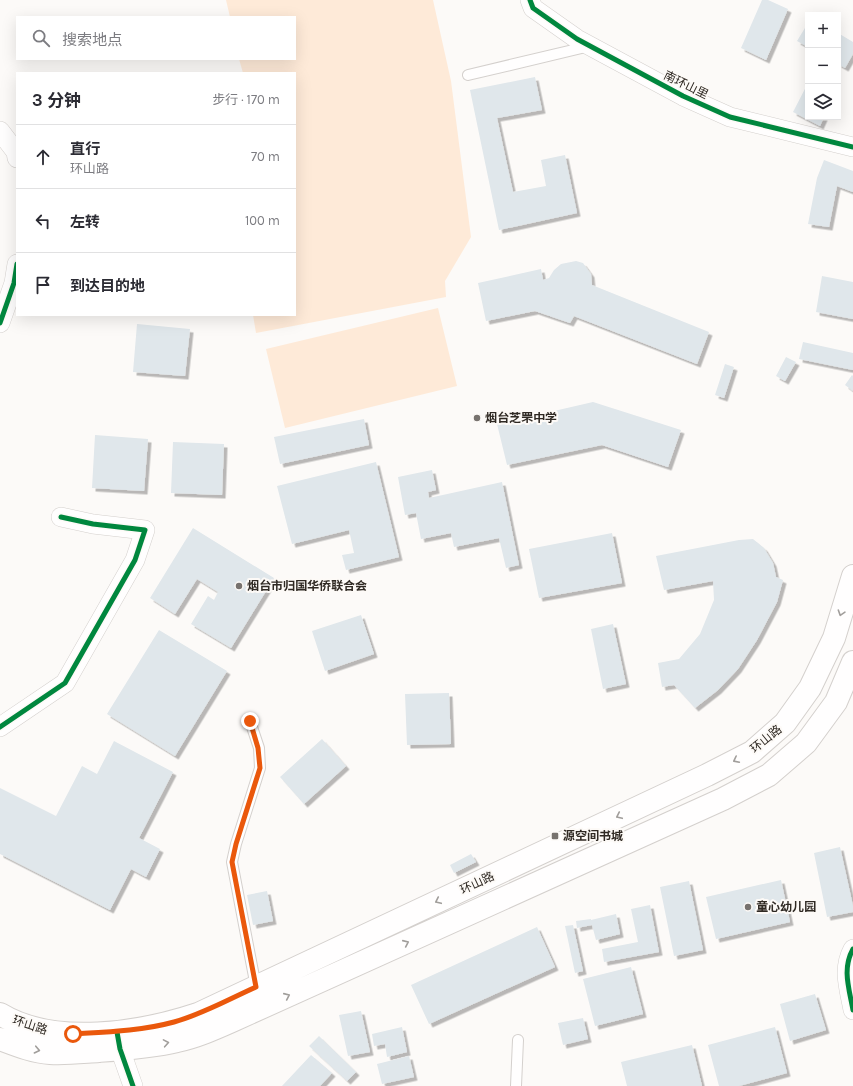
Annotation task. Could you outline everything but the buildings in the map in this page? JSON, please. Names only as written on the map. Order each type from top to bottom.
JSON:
[{"type":"main road","name":"环山路","points":[[0,1039],[20,1047],[49,1053],[73,1053],[119,1041],[198,1014],[707,775],[752,752],[785,724],[810,688],[834,638],[853,576]]},
{"type":"main road","name":"环山路","points":[[0,1014],[25,1026],[53,1032],[147,1046],[177,1041],[206,1032],[723,800],[769,775],[806,743],[836,702],[853,662]]},
{"type":"street","name":"南环山里","points":[[530,0],[533,8],[576,39],[682,96],[730,117],[853,147]]},
{"type":"street","points":[[0,131],[16,152]]},
{"type":"street","points":[[0,323],[14,283],[16,270]]},
{"type":"street","points":[[0,726],[65,683],[135,560],[145,530],[93,524],[61,517]]},
{"type":"street","points":[[853,949],[846,969],[853,1010]]},
{"type":"street","points":[[119,1041],[133,1086]]},
{"type":"lane","points":[[468,75],[590,46]]},
{"type":"lane","points":[[250,721],[258,748],[260,768],[236,844],[232,862],[256,987]]},
{"type":"lane","points":[[516,1086],[518,1040]]},
{"type":"shaded area","points":[[226,0],[433,0],[451,81],[471,237],[445,281],[446,297],[256,333],[253,316],[296,316],[296,72],[243,72],[239,60],[296,60],[296,16],[230,16]]},
{"type":"shaded area","points":[[438,308],[457,386],[285,428],[266,349]]},
{"type":"cycle path","points":[[530,0],[533,8],[577,39],[683,96],[730,117],[853,147]]},
{"type":"cycle path","points":[[0,323],[14,283],[16,270]]},
{"type":"cycle path","points":[[0,727],[65,683],[135,560],[145,530],[93,524],[61,517]]},
{"type":"cycle path","points":[[853,949],[847,971],[848,986],[853,1010]]},
{"type":"cycle path","points":[[117,1032],[120,1049],[133,1086]]},
{"type":"place","name":"烟台芝罘中学","points":[[477,418]]},
{"type":"place","name":"烟台市归国华侨联合会","points":[[239,586]]},
{"type":"place","name":"源空间书城","points":[[555,836]]},
{"type":"place","name":"童心幼儿园","points":[[748,907]]},
{"type":"route","points":[[73,1034],[117,1032],[173,1022],[198,1014],[256,987],[232,862],[236,844],[260,768],[258,748],[250,721]]}]
